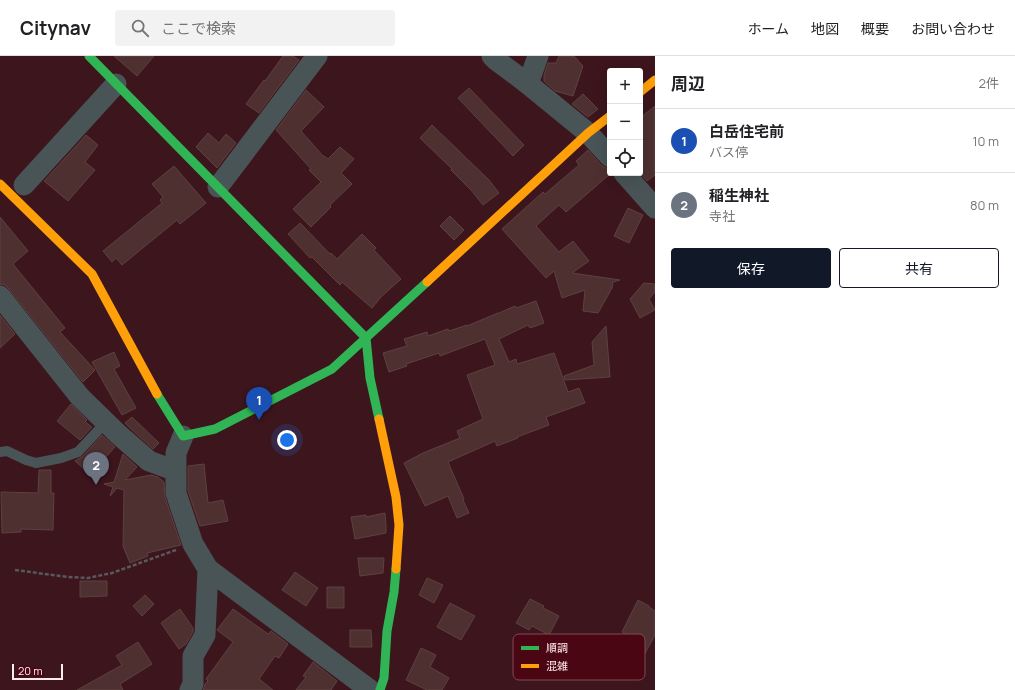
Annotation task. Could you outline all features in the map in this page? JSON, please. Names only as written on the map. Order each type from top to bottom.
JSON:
[{"type":"street","points":[[89,56],[366,338],[370,378],[396,497],[400,524],[394,592],[387,632],[384,678],[367,689],[208,569],[193,544],[176,493],[176,453],[183,436]]},
{"type":"street","points":[[218,187],[317,56]]},
{"type":"street","points":[[492,56],[588,133],[607,154]]},
{"type":"street","points":[[528,84],[538,56]]},
{"type":"street","points":[[643,90],[655,80]]},
{"type":"street","points":[[24,185],[116,84]]},
{"type":"street","points":[[183,436],[215,429],[332,369],[588,133],[607,118]]},
{"type":"street","points":[[627,176],[655,208]]},
{"type":"street","points":[[0,184],[92,274],[156,392],[183,436]]},
{"type":"street","points":[[0,296],[80,397],[149,461],[176,471]]},
{"type":"street","points":[[190,690],[193,684],[193,656],[204,635],[208,569]]},
{"type":"lane","points":[[0,452],[7,451],[36,463],[61,458],[78,452],[106,422]]},
{"type":"path","points":[[15,570],[88,578],[112,573],[193,544]]},
{"type":"building","points":[[114,56],[154,56],[137,76]]},
{"type":"building","points":[[283,56],[293,56],[299,60],[259,113],[246,104]]},
{"type":"building","points":[[559,56],[574,56],[583,66],[573,96],[555,91],[544,81],[544,75],[548,63],[556,63]]},
{"type":"building","points":[[469,88],[524,145],[513,156],[458,98]]},
{"type":"building","points":[[306,90],[324,107],[301,131],[323,156],[328,159],[340,147],[354,159],[341,173],[352,184],[330,205],[331,207],[311,227],[293,209],[321,182],[309,170],[311,169],[276,130]]},
{"type":"building","points":[[583,94],[598,109],[588,117],[572,104]]},
{"type":"building","points":[[655,106],[655,175],[647,181],[643,176],[643,116]]},
{"type":"building","points":[[432,125],[489,180],[499,193],[483,205],[471,190],[451,170],[452,169],[420,138]]},
{"type":"building","points":[[208,133],[219,143],[226,134],[236,143],[217,168],[196,147]]},
{"type":"building","points":[[86,135],[98,145],[85,162],[95,170],[68,201],[44,181]]},
{"type":"building","points":[[588,150],[601,165],[607,168],[608,176],[566,212],[559,205],[536,226],[559,252],[573,241],[589,261],[572,273],[620,280],[613,282],[612,288],[598,313],[583,311],[585,290],[562,298],[554,271],[546,278],[502,229],[543,192],[545,194],[579,165],[576,161]]},
{"type":"building","points":[[174,166],[206,203],[180,224],[177,220],[122,265],[116,258],[112,262],[103,251],[162,203],[160,200],[163,197],[152,184]]},
{"type":"building","points":[[628,208],[643,215],[629,243],[614,236]]},
{"type":"building","points":[[450,216],[464,230],[454,240],[440,226]]},
{"type":"building","points":[[0,217],[28,251],[13,264],[65,328],[60,332],[95,370],[83,382],[9,289],[5,285],[0,284]]},
{"type":"building","points":[[300,223],[330,254],[331,253],[337,259],[362,234],[376,248],[374,250],[401,279],[381,297],[372,308],[342,282],[340,285],[312,257],[310,258],[288,234]]},
{"type":"building","points":[[644,283],[655,284],[655,292],[649,299],[655,310],[640,318],[630,299]]},
{"type":"building","points":[[536,301],[544,323],[530,328],[528,325],[499,339],[509,362],[516,359],[517,364],[554,353],[568,392],[579,388],[585,403],[546,417],[549,425],[497,446],[495,441],[448,462],[469,513],[457,518],[448,496],[425,506],[404,463],[423,453],[460,438],[457,431],[483,419],[467,375],[495,365],[485,339],[440,356],[439,353],[406,364],[407,366],[389,372],[383,353],[407,346],[404,339],[427,332],[428,336],[448,329],[449,331],[467,326],[515,306],[516,308]]},
{"type":"building","points":[[0,315],[15,334],[0,348]]},
{"type":"building","points":[[606,326],[610,377],[565,380],[564,376],[594,365],[592,342]]},
{"type":"building","points":[[114,352],[120,366],[114,369],[136,408],[122,415],[92,362]]},
{"type":"building","points":[[71,404],[87,420],[85,422],[92,427],[80,440],[57,421]]},
{"type":"building","points":[[132,417],[159,443],[153,449],[125,423]]},
{"type":"building","points":[[102,435],[115,447],[90,474],[75,461],[83,456]]},
{"type":"building","points":[[123,454],[137,467],[125,480],[151,475],[158,477],[164,482],[165,497],[181,545],[147,553],[148,556],[130,563],[123,546],[124,490],[117,488],[110,496],[113,487],[104,484],[114,482]]},
{"type":"building","points":[[204,464],[208,503],[223,500],[228,521],[200,526],[188,491],[188,466]]},
{"type":"building","points":[[39,470],[51,470],[51,493],[54,493],[53,530],[21,529],[21,532],[2,533],[1,492],[38,493]]},
{"type":"building","points":[[385,513],[386,533],[355,539],[351,517],[366,515],[366,517]]},
{"type":"building","points":[[358,558],[384,558],[383,573],[360,576]]},
{"type":"building","points":[[295,572],[318,588],[306,606],[282,590]]},
{"type":"building","points":[[427,578],[443,585],[434,603],[419,595]]},
{"type":"building","points":[[80,581],[107,581],[107,596],[80,597]]},
{"type":"building","points":[[327,587],[344,587],[344,608],[327,608]]},
{"type":"building","points":[[145,595],[154,604],[142,616],[133,606]]},
{"type":"building","points":[[530,599],[559,616],[550,634],[532,626],[529,630],[516,623]]},
{"type":"building","points":[[638,600],[655,611],[655,635],[645,653],[645,634],[626,634],[622,632]]},
{"type":"building","points":[[450,603],[475,616],[461,640],[437,627]]},
{"type":"building","points":[[180,609],[193,628],[193,632],[186,644],[179,649],[161,623]]},
{"type":"building","points":[[233,609],[268,634],[271,631],[288,644],[279,658],[275,656],[259,679],[273,690],[203,690],[208,681],[206,679],[233,642],[217,630]]},
{"type":"building","points":[[350,630],[371,630],[372,647],[350,647]]},
{"type":"building","points":[[138,642],[152,664],[120,684],[123,690],[77,690],[122,665],[116,656]]},
{"type":"building","points":[[421,648],[436,655],[430,667],[449,678],[442,690],[427,690],[406,680]]},
{"type":"building","points":[[313,662],[337,681],[331,690],[296,690],[306,677],[303,676]]},
{"type":"traffic: fast","points":[[89,56],[366,338],[370,378],[379,419]]},
{"type":"traffic: fast","points":[[157,394],[183,436],[215,429],[332,369],[427,282]]},
{"type":"traffic: fast","points":[[380,690],[384,678],[387,631],[394,592],[396,569]]},
{"type":"traffic: slow","points":[[643,90],[655,80]]},
{"type":"traffic: slow","points":[[427,282],[588,133],[607,118]]},
{"type":"traffic: slow","points":[[0,184],[92,274],[157,394]]},
{"type":"traffic: slow","points":[[379,419],[396,497],[399,525],[396,569]]},
{"type":"place","name":"白岳住宅前","points":[[259,420]]},
{"type":"place","name":"稲生神社","points":[[96,485]]}]
